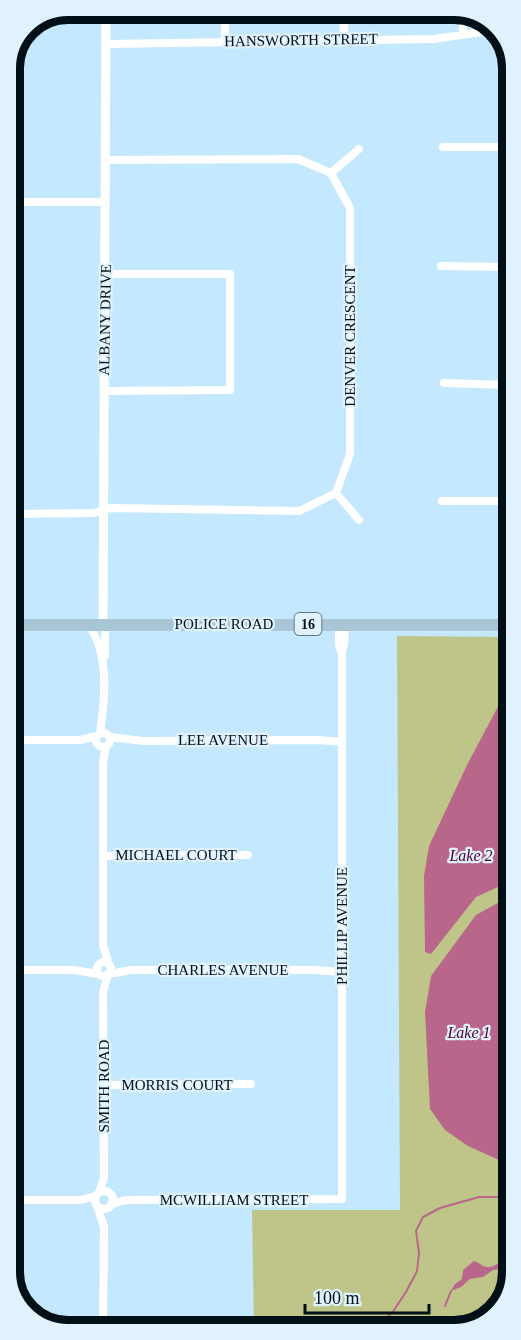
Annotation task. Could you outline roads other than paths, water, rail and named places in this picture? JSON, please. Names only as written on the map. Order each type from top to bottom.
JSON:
[{"type":"main road","name":"POLICE ROAD","points":[[20,625],[502,625]]},
{"type":"street","name":"ALBANY DRIVE","points":[[104,624],[106,44],[108,20]]},
{"type":"street","points":[[225,20],[225,41]]},
{"type":"street","points":[[343,20],[344,39]]},
{"type":"street","points":[[463,21],[463,35]]},
{"type":"street","name":"HANSWORTH STREET","points":[[106,44],[434,39],[485,31]]},
{"type":"street","points":[[443,147],[502,147]]},
{"type":"street","points":[[106,160],[298,159],[331,173],[359,149]]},
{"type":"street","name":"DENVER CRESCENT","points":[[331,173],[350,208],[350,454],[336,494]]},
{"type":"street","points":[[20,202],[105,202]]},
{"type":"street","points":[[441,266],[502,267]]},
{"type":"street","points":[[105,391],[230,390],[230,274],[106,274]]},
{"type":"street","points":[[444,383],[502,385]]},
{"type":"street","points":[[20,514],[94,513],[111,508],[299,511],[336,494],[359,520]]},
{"type":"street","points":[[442,501],[502,501]]},
{"type":"street","name":"SMITH ROAD","points":[[88,624],[98,641],[103,668],[103,945],[98,969],[103,993],[104,1178],[111,1205]]},
{"type":"street","name":"SMITH ROAD","points":[[103,668],[105,661],[104,624]]},
{"type":"street","name":"PHILLIP AVENUE","points":[[342,624],[339,645],[342,653],[342,1199]]},
{"type":"street","name":"LEE AVENUE","points":[[20,740],[342,739]]},
{"type":"street","name":"MICHAEL COURT","points":[[104,856],[248,855]]},
{"type":"street","name":"SMITH ROAD","points":[[103,945],[109,965]]},
{"type":"street","points":[[20,970],[98,969],[104,962],[111,969],[109,974],[102,976],[98,969]]},
{"type":"street","name":"CHARLES AVENUE","points":[[109,965],[131,970]]},
{"type":"street","name":"CHARLES AVENUE","points":[[109,974],[131,970],[342,969]]},
{"type":"street","name":"SMITH ROAD","points":[[103,993],[109,974]]},
{"type":"street","name":"MORRIS COURT","points":[[104,1085],[251,1084]]},
{"type":"street","name":"SMITH ROAD","points":[[97,1205],[97,1194],[104,1178]]},
{"type":"street","points":[[81,1200],[97,1194]]},
{"type":"street","name":"MCWILLIAM STREET","points":[[97,1194],[110,1194],[126,1200]]},
{"type":"street","name":"MCWILLIAM STREET","points":[[97,1205],[103,1209],[126,1200],[342,1199]]},
{"type":"street","points":[[20,1200],[81,1200],[97,1205],[104,1227]]},
{"type":"street","points":[[103,1320],[104,1227],[111,1205]]},
{"type":"water","name":"Lake 2","points":[[501,701],[502,887],[476,897],[431,954],[425,952],[424,876],[429,846],[468,763]]},
{"type":"water","name":"Lake 1","points":[[502,901],[502,1161],[468,1146],[445,1130],[430,1109],[425,1012],[431,976],[476,915]]},
{"type":"water","points":[[474,1261],[487,1267],[502,1261],[501,1269],[493,1270],[483,1277],[470,1279],[461,1287],[451,1291],[462,1279],[463,1270]]},
{"type":"waterway","points":[[383,1320],[392,1313],[417,1271],[419,1253],[416,1231],[423,1217],[440,1208],[479,1197],[502,1197]]},
{"type":"waterway","points":[[445,1306],[451,1291]]}]
